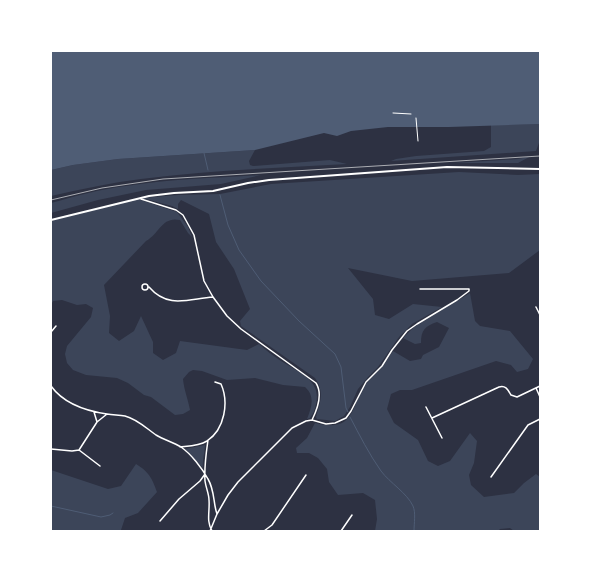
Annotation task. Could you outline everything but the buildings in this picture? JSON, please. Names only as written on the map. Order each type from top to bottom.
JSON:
[{"type":"street","points":[[51,220],[140,197],[159,194],[214,191],[262,181],[447,167],[540,169]]},
{"type":"street","points":[[140,197],[176,210],[184,217],[194,235],[203,277],[213,298],[236,324],[316,384],[320,391],[312,420]]},
{"type":"street","points":[[148,287],[161,298],[170,301],[213,298]]},
{"type":"street","points":[[211,530],[217,514],[228,495],[244,475],[292,428],[304,421],[312,420],[326,424],[335,423],[346,418],[366,382],[382,366],[407,331],[469,291],[469,289],[455,288],[420,289]]},
{"type":"street","points":[[536,308],[540,316]]},
{"type":"street","points":[[51,332],[56,326]]},
{"type":"street","points":[[211,530],[208,522],[209,499],[205,483],[204,457],[208,440],[220,425],[225,407],[225,395],[221,384],[214,382]]},
{"type":"street","points":[[51,386],[61,396],[76,406],[94,412],[132,418],[159,437],[180,447],[192,458],[205,474],[212,488],[217,514]]},
{"type":"street","points":[[432,418],[502,386],[506,388],[511,395],[517,397],[540,386]]},
{"type":"street","points":[[536,388],[540,397]]},
{"type":"street","points":[[426,407],[442,438]]},
{"type":"street","points":[[94,412],[97,422]]},
{"type":"street","points":[[79,450],[97,422],[107,414]]},
{"type":"street","points":[[491,476],[528,424],[540,419]]},
{"type":"street","points":[[180,447],[196,445],[208,440]]},
{"type":"street","points":[[51,449],[72,451],[79,450],[100,466]]},
{"type":"street","points":[[160,521],[177,501],[200,481],[205,474]]},
{"type":"street","points":[[264,531],[272,525],[306,475]]},
{"type":"street","points":[[342,531],[352,515]]},
{"type":"path","points":[[393,113],[411,114]]},
{"type":"path","points":[[416,118],[418,141]]},
{"type":"shaded area","points":[[51,51],[540,51],[540,124],[449,127],[388,127],[351,131],[337,136],[324,133],[255,150],[118,159],[73,165],[51,170]]},
{"type":"shaded area","points":[[540,124],[540,140],[536,151],[391,161],[416,156],[484,151],[491,147],[491,125]]},
{"type":"shaded area","points":[[255,150],[249,161],[250,165],[253,166],[330,160],[347,164],[192,173],[107,184],[51,196],[51,170],[73,165],[118,159]]},
{"type":"shaded area","points":[[531,156],[518,163],[455,163],[518,159]]},
{"type":"shaded area","points":[[459,172],[518,175],[540,174],[540,250],[509,273],[412,281],[348,268],[373,299],[375,315],[389,319],[413,304],[442,307],[412,324],[399,337],[378,367],[358,389],[344,416],[335,421],[317,419],[316,417],[321,393],[315,378],[241,326],[240,321],[250,309],[234,269],[216,242],[209,214],[181,200],[178,204],[178,209],[142,198],[220,194],[271,184]]},
{"type":"shaded area","points":[[261,175],[221,184],[146,190],[98,200],[51,213],[51,203],[107,189],[160,182]]},
{"type":"shaded area","points":[[138,199],[177,212],[188,227],[192,237],[180,220],[169,220],[146,241],[104,285],[110,316],[109,333],[119,341],[134,331],[141,316],[153,342],[153,353],[163,360],[176,353],[180,341],[247,350],[259,344],[278,359],[301,373],[312,383],[317,396],[315,408],[310,418],[307,419],[312,402],[310,394],[305,387],[283,385],[255,378],[227,380],[202,371],[193,370],[183,379],[190,410],[183,414],[175,415],[151,397],[144,395],[128,383],[117,378],[86,375],[73,370],[67,363],[65,354],[67,346],[91,317],[93,308],[86,304],[77,305],[62,300],[53,301],[51,305],[51,221]]},
{"type":"shaded area","points":[[470,293],[475,321],[480,326],[510,331],[533,359],[528,369],[517,372],[511,365],[496,361],[412,390],[400,390],[391,394],[387,409],[394,423],[418,440],[428,461],[438,466],[450,461],[470,433],[477,441],[474,463],[469,475],[471,485],[484,497],[514,493],[536,474],[540,477],[540,531],[514,531],[510,528],[500,529],[498,531],[375,531],[377,519],[375,500],[363,493],[338,495],[329,482],[327,469],[318,458],[309,453],[297,453],[296,448],[307,438],[315,423],[328,425],[338,424],[350,416],[366,384],[383,366],[393,351],[410,361],[421,359],[423,355],[439,347],[449,328],[437,322],[424,329],[421,343],[415,344],[403,338],[414,327]]},
{"type":"shaded area","points":[[205,445],[203,462],[203,468],[185,449]]},
{"type":"shaded area","points":[[136,464],[150,476],[157,492],[138,513],[125,518],[122,531],[51,531],[51,470],[108,489],[121,486]]},
{"type":"waterway","points":[[204,153],[208,170]]},
{"type":"waterway","points":[[220,195],[228,225],[239,250],[261,281],[299,321],[335,354],[341,367],[346,408],[348,412]]},
{"type":"waterway","points":[[350,417],[381,471],[407,497],[413,506],[415,515],[414,531]]},
{"type":"waterway","points":[[51,506],[101,517],[113,513]]},
{"type":"railway","points":[[51,200],[102,188],[163,179],[540,156]]}]
